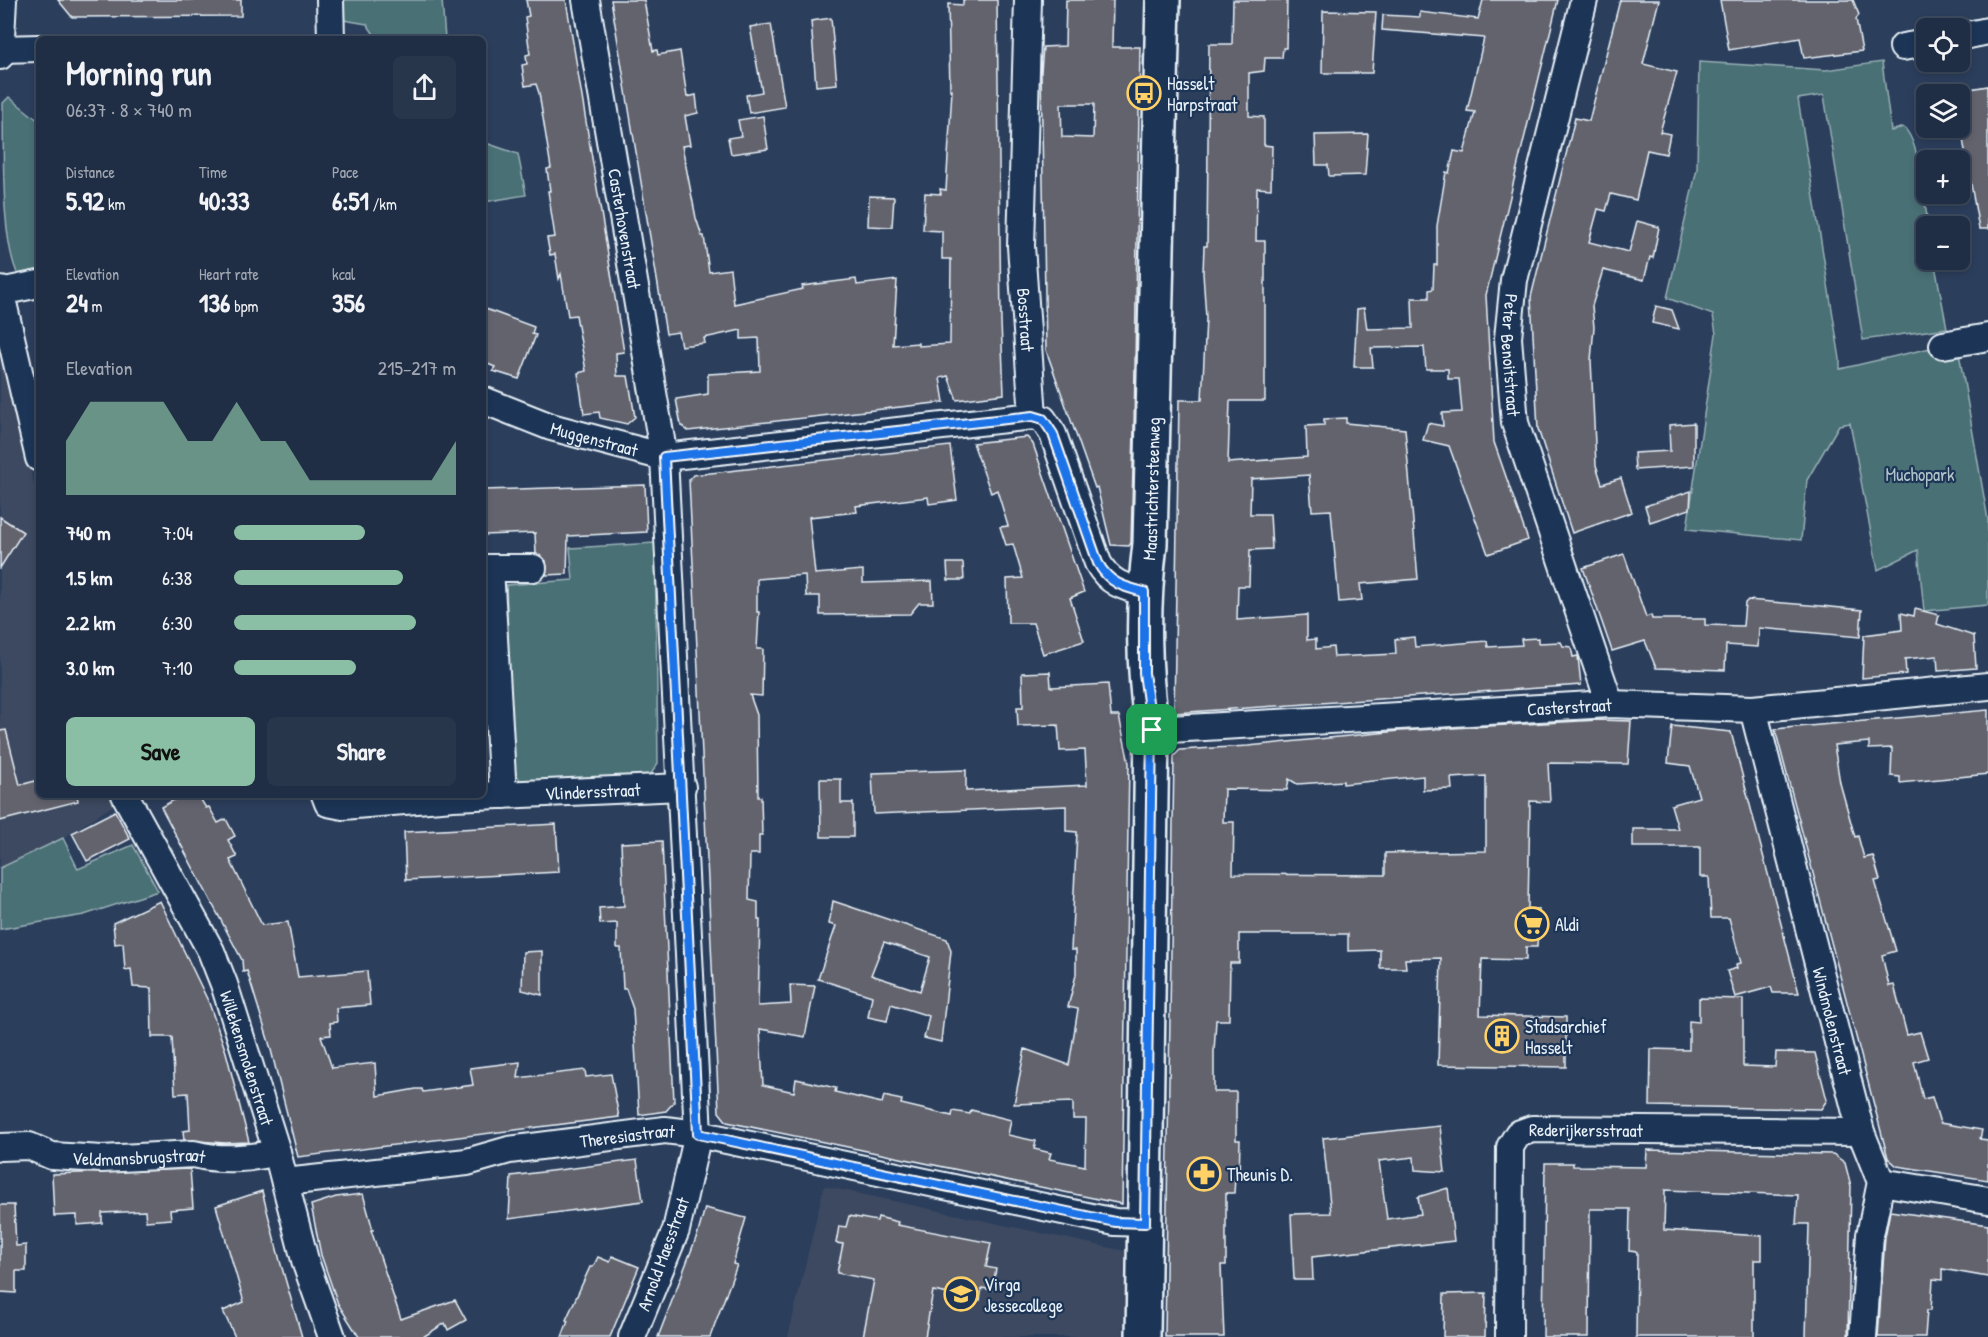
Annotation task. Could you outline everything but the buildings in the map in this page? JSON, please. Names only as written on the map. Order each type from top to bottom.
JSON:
[{"type":"main road","name":"Maastrichtersteenweg","points":[[1143,1337],[1152,730],[1144,673],[1144,592],[1150,544],[1163,0]]},
{"type":"street","points":[[3,0],[0,52],[36,48]]},
{"type":"street","points":[[330,0],[331,36]]},
{"type":"street","name":"Casterhovenstraat","points":[[586,0],[664,457]]},
{"type":"street","name":"Bosstraat","points":[[1028,0],[1021,246],[1033,416]]},
{"type":"street","name":"Peter Benoitstraat","points":[[1584,0],[1514,280],[1508,338],[1515,423],[1610,704]]},
{"type":"street","points":[[1970,35],[1988,31]]},
{"type":"street","points":[[36,285],[0,291],[36,445]]},
{"type":"street","points":[[1943,345],[1988,337]]},
{"type":"street","name":"Muggenstraat","points":[[486,401],[551,427],[664,457],[1033,416]]},
{"type":"street","points":[[1033,416],[1043,419],[1053,434],[1105,577],[1118,585],[1144,592]]},
{"type":"street","points":[[664,457],[698,1134]]},
{"type":"street","points":[[503,795],[487,568],[533,568]]},
{"type":"street","name":"Casterstraat","points":[[1152,730],[1610,704],[1753,709],[1988,686]]},
{"type":"street","name":"Windmolenstraat","points":[[1753,709],[1861,1132],[1881,1182]]},
{"type":"street","name":"Vlindersstraat","points":[[486,795],[682,787]]},
{"type":"street","name":"Willekensmolenstraat","points":[[127,798],[211,951],[224,984],[277,1152],[306,1264],[332,1337]]},
{"type":"street","name":"Vlindersstraat","points":[[326,798],[328,803],[344,806],[431,798]]},
{"type":"street","name":"Rederijkersstraat","points":[[1509,1337],[1510,1147],[1518,1134],[1532,1129],[1861,1132]]},
{"type":"street","name":"Theresiastraat","points":[[285,1182],[467,1162],[509,1150],[665,1130],[698,1134],[1115,1222],[1145,1223]]},
{"type":"street","name":"Arnold Maesstraat","points":[[632,1337],[676,1230],[698,1134]]},
{"type":"street","name":"Veldmansbrugstraat","points":[[0,1147],[29,1146],[52,1156],[102,1159],[194,1154],[207,1158],[258,1157],[277,1152]]},
{"type":"street","points":[[1863,1337],[1870,1235],[1881,1182],[1988,1200]]},
{"type":"shaded area","points":[[0,353],[36,492],[36,798],[110,798],[114,805],[63,838],[0,868]]},
{"type":"shaded area","name":"Virga Jessecollege","points":[[824,1186],[1125,1251],[1123,1337],[788,1337]]},
{"type":"green space","points":[[338,0],[442,0],[445,36],[375,36],[367,24],[338,19]]},
{"type":"green space","name":"Muchopark","points":[[1699,62],[1826,70],[1882,62],[1891,131],[1903,127],[1909,134],[1916,152],[1916,204],[1925,204],[1927,216],[1916,216],[1916,270],[1936,270],[1947,328],[1863,340],[1824,95],[1798,99],[1840,369],[1943,345],[1959,353],[1988,520],[1988,605],[1924,611],[1918,550],[1878,570],[1850,423],[1839,425],[1807,480],[1801,540],[1687,529],[1716,334],[1713,315],[1667,298],[1697,169]]},
{"type":"green space","points":[[9,97],[36,119],[36,274],[19,277],[13,261],[6,218],[3,103]]},
{"type":"green space","points":[[486,143],[518,154],[526,195],[486,202]]},
{"type":"green space","points":[[655,543],[658,763],[649,777],[521,782],[513,768],[506,585],[573,580],[570,548]]},
{"type":"green space","points":[[63,838],[78,869],[133,845],[158,891],[84,915],[0,929],[0,868]]},
{"type":"place","name":"Hasselt Harpstraat","points":[[1144,93]]},
{"type":"place","name":"Aldi","points":[[1532,924]]},
{"type":"place","name":"Stadsarchief Hasselt","points":[[1502,1036]]},
{"type":"place","name":"Theunis D.","points":[[1204,1174]]},
{"type":"place","name":"Virga Jessecollege","points":[[961,1294]]},
{"type":"route","points":[[1033,416],[1043,419],[1053,434],[1105,577],[1118,585],[1144,592],[1144,673],[1152,730],[1145,1223],[1115,1222],[698,1134],[664,457],[1033,416]]}]
